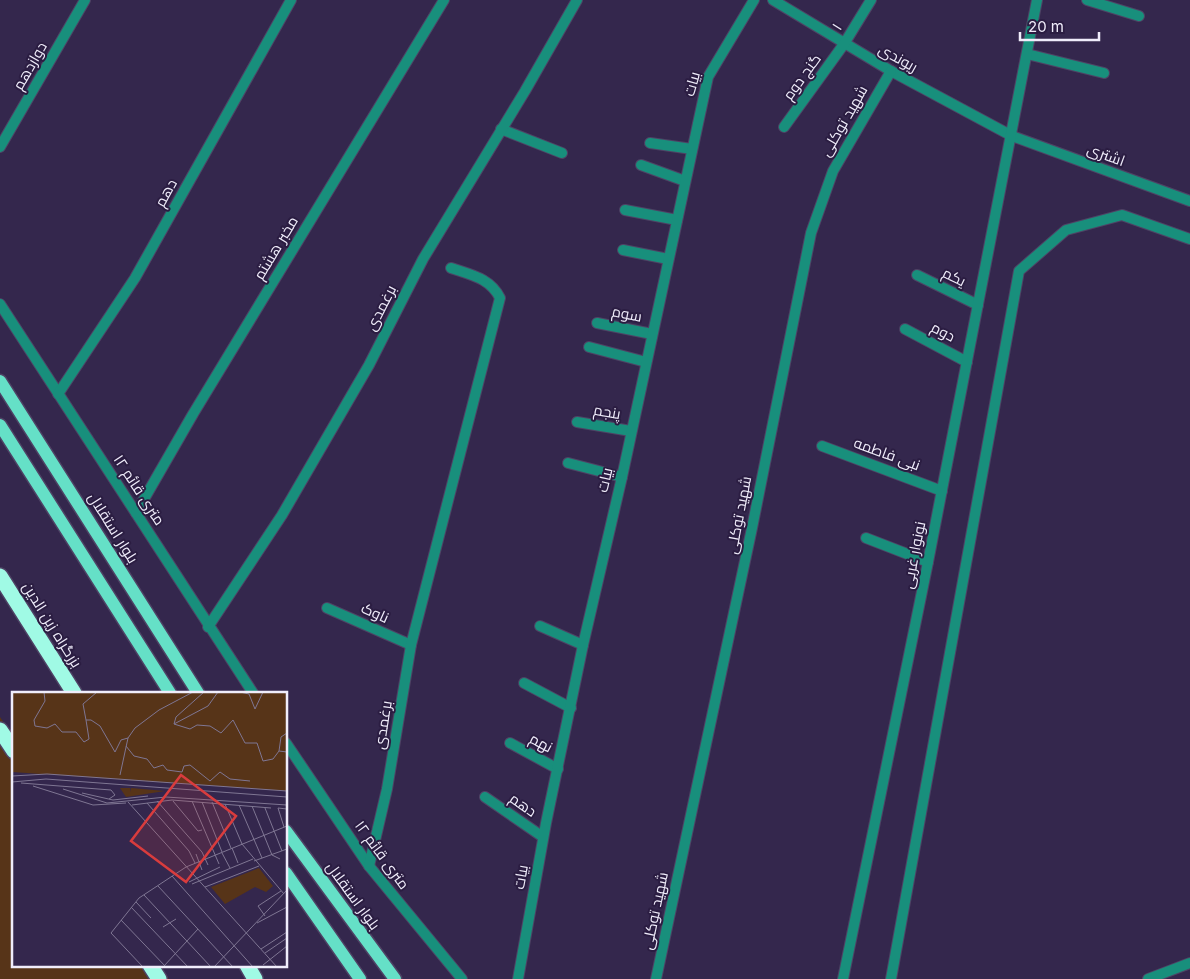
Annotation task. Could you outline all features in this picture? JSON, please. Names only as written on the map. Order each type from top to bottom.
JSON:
[{"type":"highway","name":"بزرگراه زین الدین","points":[[0,576],[73,692]]},
{"type":"highway","points":[[0,730],[12,748]]},
{"type":"highway","points":[[151,966],[159,979]]},
{"type":"highway","points":[[248,966],[255,979]]},
{"type":"main road","name":"بلوار استقلال","points":[[0,381],[197,692]]},
{"type":"main road","points":[[0,425],[169,692]]},
{"type":"main road","name":"بلوار استقلال","points":[[288,834],[395,979]]},
{"type":"main road","points":[[288,876],[360,979]]},
{"type":"street","name":"دوازدهم","points":[[0,147],[85,0]]},
{"type":"street","name":"دهم","points":[[58,394],[136,278],[290,0]]},
{"type":"street","name":"مخبر هشتم","points":[[136,513],[193,414],[444,0]]},
{"type":"street","name":"برغمدی","points":[[208,627],[282,515],[370,365],[422,259],[577,0]]},
{"type":"street","name":"بیات","points":[[518,979],[544,837],[583,645],[622,477],[708,76],[754,0]]},
{"type":"street","name":"ریوندی","points":[[773,0],[891,71],[1012,136]]},
{"type":"street","name":"۱","points":[[844,44],[871,0]]},
{"type":"street","name":"نونوار غربی","points":[[843,979],[928,562],[1037,0]]},
{"type":"street","points":[[1088,0],[1138,16]]},
{"type":"street","name":"گنج دوم","points":[[784,127],[844,44]]},
{"type":"street","points":[[1027,54],[1104,73]]},
{"type":"street","name":"شهید توکلی","points":[[656,979],[752,528],[811,233],[833,171],[891,71]]},
{"type":"street","points":[[501,129],[562,153]]},
{"type":"street","name":"اشتری","points":[[1012,136],[1190,201]]},
{"type":"street","points":[[650,143],[692,149]]},
{"type":"street","points":[[641,165],[685,181]]},
{"type":"street","points":[[625,210],[677,220]]},
{"type":"street","points":[[891,979],[1019,271],[1066,230],[1122,215],[1190,239]]},
{"type":"street","points":[[622,250],[668,259]]},
{"type":"street","name":"برغمدی","points":[[370,866],[387,789],[411,645],[500,298],[495,288],[485,280],[451,268]]},
{"type":"street","name":"یکم","points":[[917,275],[978,305]]},
{"type":"street","name":"۱۲ متری قائم","points":[[0,304],[208,627],[252,692]]},
{"type":"street","name":"سوم","points":[[597,323],[652,334]]},
{"type":"street","name":"دوم","points":[[905,329],[967,362]]},
{"type":"street","points":[[589,347],[646,362]]},
{"type":"street","name":"پنجم","points":[[577,422],[631,431]]},
{"type":"street","name":"نبی فاطمه","points":[[822,446],[942,491]]},
{"type":"street","points":[[568,463],[622,477]]},
{"type":"street","points":[[866,538],[928,562]]},
{"type":"street","name":"ناوک","points":[[327,608],[411,645]]},
{"type":"street","points":[[540,626],[583,645]]},
{"type":"street","points":[[524,683],[571,708]]},
{"type":"street","name":"نهم","points":[[510,743],[558,769]]},
{"type":"street","name":"۱۲ متری قائم","points":[[288,746],[370,866],[462,979]]},
{"type":"street","name":"دهم","points":[[485,797],[544,837]]},
{"type":"street","points":[[1148,979],[1190,962]]},
{"type":"shaded area","points":[[0,717],[12,735],[12,966],[161,966],[169,979],[0,979]]}]
